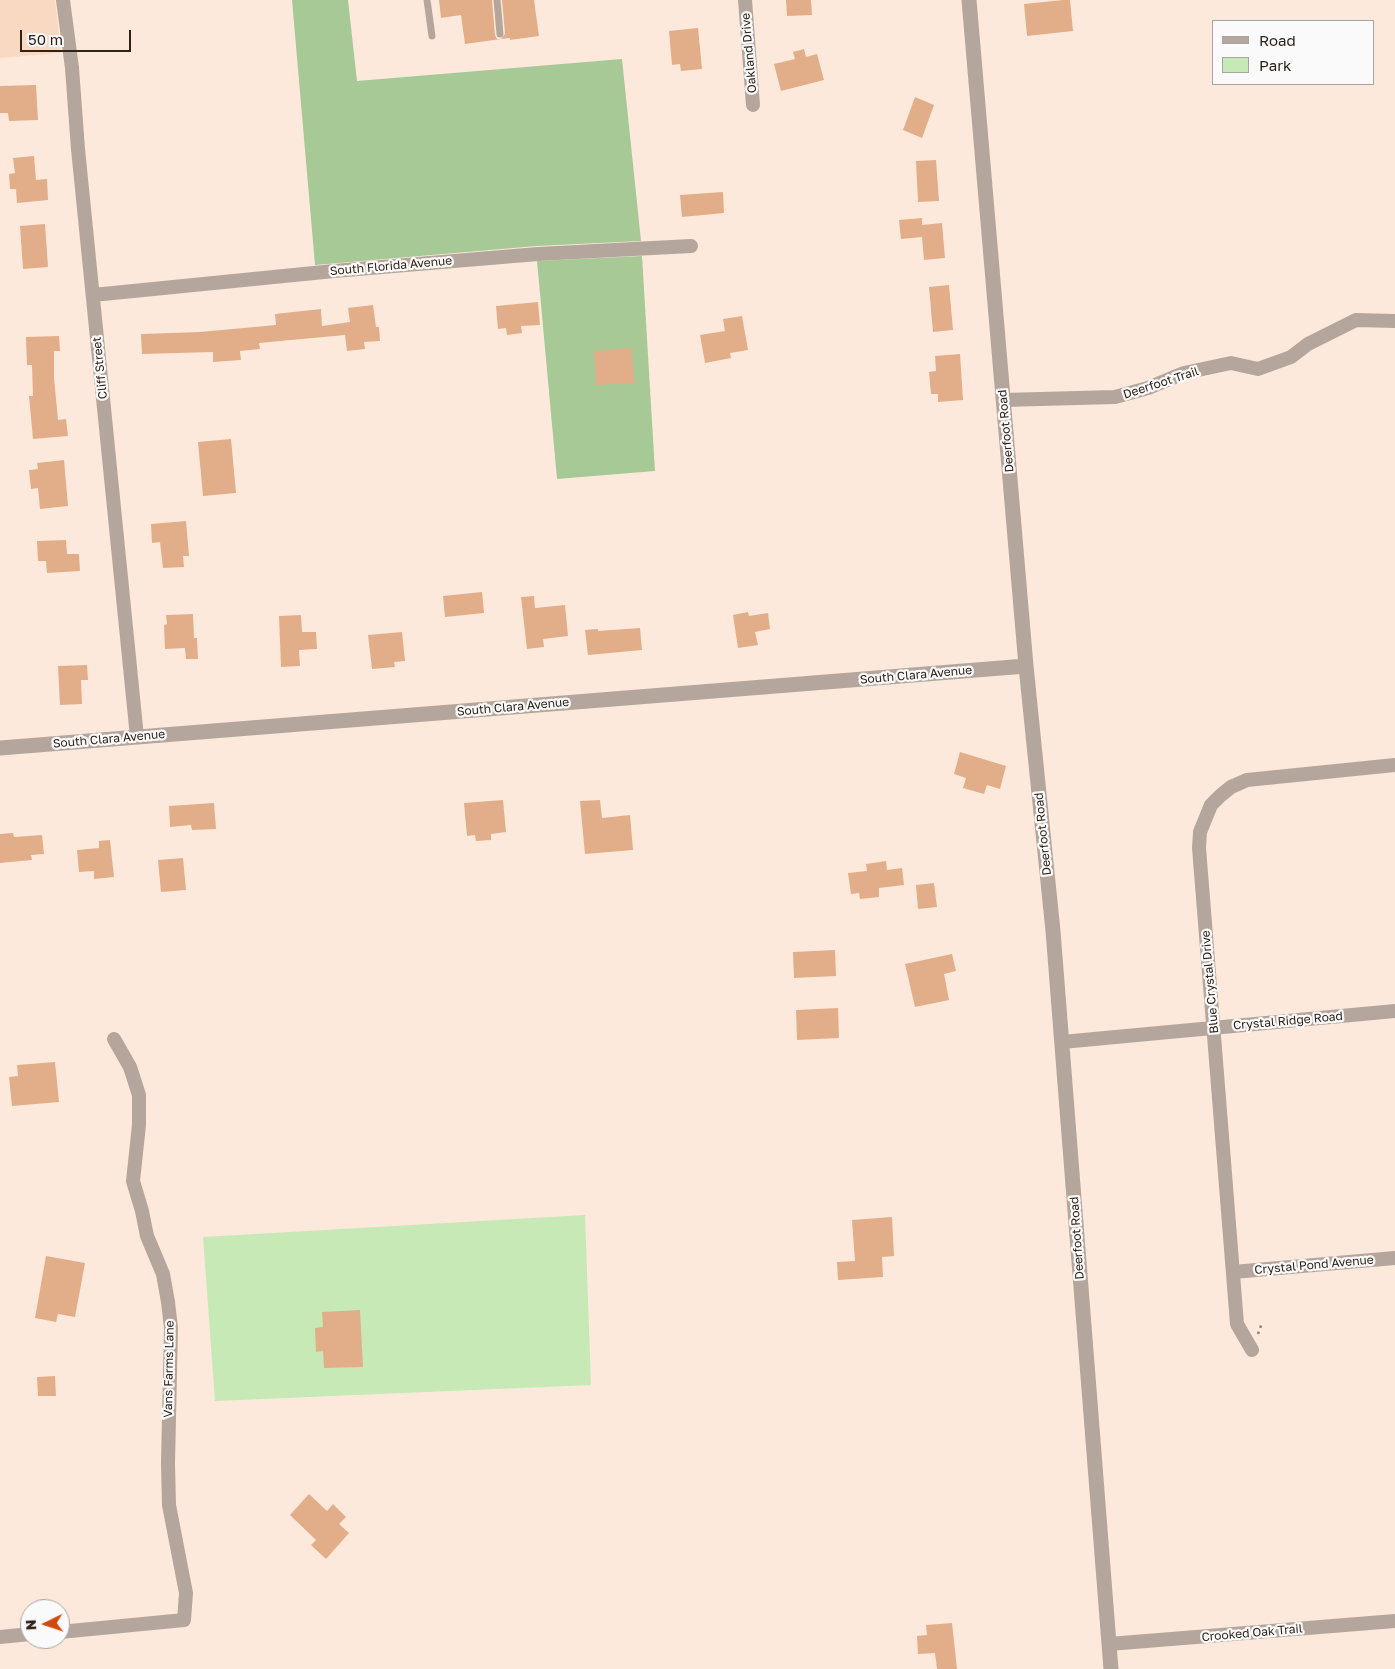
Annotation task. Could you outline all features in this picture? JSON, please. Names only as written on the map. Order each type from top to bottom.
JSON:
[{"type":"street","name":"Cliff Street","points":[[63,0],[72,68],[137,737]]},
{"type":"street","name":"Oakland Drive","points":[[744,0],[753,105]]},
{"type":"street","name":"Deerfoot Road","points":[[969,0],[1026,666],[1062,1042],[1111,1669]]},
{"type":"street","name":"South Florida Avenue","points":[[93,296],[334,271],[528,254],[691,246]]},
{"type":"street","name":"Deerfoot Trail","points":[[1003,400],[1115,397],[1148,388],[1184,373],[1230,363],[1258,370],[1291,357],[1308,344],[1356,320],[1395,321]]},
{"type":"street","name":"South Clara Avenue","points":[[0,748],[1026,666]]},
{"type":"street","name":"Blue Crystal Drive","points":[[1252,1350],[1237,1324],[1199,848],[1200,832],[1211,806],[1220,796],[1231,787],[1247,780],[1395,765]]},
{"type":"street","name":"Crystal Ridge Road","points":[[1062,1042],[1395,1011]]},
{"type":"street","name":"Vans Farms Lane","points":[[70,1631],[184,1620],[186,1593],[169,1505],[171,1328],[168,1302],[163,1274],[147,1236],[133,1181],[139,1125],[139,1095],[130,1067],[114,1039]]},
{"type":"street","name":"Crystal Pond Avenue","points":[[1233,1272],[1395,1258]]},
{"type":"street","name":"Crooked Oak Trail","points":[[1109,1644],[1395,1621]]},
{"type":"street","points":[[0,1637],[20,1635]]},
{"type":"lane","points":[[427,0],[432,36]]},
{"type":"lane","points":[[497,0],[500,34]]},
{"type":"shaded area","points":[[0,0],[55,0],[61,53],[0,58]]},
{"type":"green space","points":[[292,0],[348,0],[357,81],[622,59],[641,241],[537,246],[315,265]]},
{"type":"green space","points":[[642,256],[655,471],[557,479],[537,261]]},
{"type":"green space","points":[[585,1215],[591,1385],[215,1401],[203,1237]]},
{"type":"building","points":[[439,0],[492,0],[495,35],[497,39],[501,39],[465,44],[461,15],[441,18]]},
{"type":"building","points":[[502,0],[534,0],[539,36],[510,40],[510,38],[501,39],[505,34]]},
{"type":"building","points":[[786,0],[811,0],[812,15],[787,16]]},
{"type":"building","points":[[1070,0],[1073,31],[1027,36],[1024,4]]},
{"type":"building","points":[[698,28],[702,69],[681,71],[680,64],[672,65],[669,31]]},
{"type":"building","points":[[804,49],[806,57],[817,54],[824,80],[781,91],[774,64],[795,59],[793,52]]},
{"type":"building","points":[[36,85],[38,120],[9,121],[8,113],[0,113],[0,86]]},
{"type":"building","points":[[915,97],[934,105],[922,138],[903,130]]},
{"type":"building","points":[[34,156],[36,180],[47,179],[48,200],[17,203],[16,189],[10,189],[9,174],[15,173],[13,158]]},
{"type":"building","points":[[936,160],[939,201],[918,202],[916,161]]},
{"type":"building","points":[[723,192],[724,213],[682,217],[680,195]]},
{"type":"building","points":[[922,218],[922,225],[942,223],[945,258],[924,260],[922,237],[901,239],[899,220]]},
{"type":"building","points":[[45,224],[48,267],[23,269],[20,226]]},
{"type":"building","points":[[949,285],[953,330],[933,332],[929,287]]},
{"type":"building","points":[[538,302],[540,325],[521,326],[522,333],[507,335],[506,328],[498,329],[496,306]]},
{"type":"building","points":[[373,305],[376,327],[379,327],[380,341],[364,342],[365,349],[347,351],[345,335],[259,343],[260,349],[240,351],[241,360],[213,362],[213,352],[142,354],[141,334],[200,332],[276,325],[275,314],[321,309],[322,326],[350,322],[348,308]]},
{"type":"building","points":[[742,316],[748,350],[730,353],[731,358],[705,363],[700,335],[725,331],[723,319]]},
{"type":"building","points":[[59,336],[60,351],[54,351],[54,378],[58,420],[66,419],[68,436],[33,439],[29,396],[33,396],[32,365],[27,365],[26,337]]},
{"type":"building","points":[[632,348],[634,383],[596,385],[594,351]]},
{"type":"building","points":[[960,354],[963,400],[938,402],[938,394],[931,394],[929,372],[936,371],[935,356]]},
{"type":"building","points":[[231,439],[236,493],[203,496],[198,442]]},
{"type":"building","points":[[64,460],[68,506],[40,509],[38,488],[31,489],[29,470],[38,469],[37,463]]},
{"type":"building","points":[[186,521],[189,556],[183,556],[184,567],[163,568],[160,542],[152,543],[151,524]]},
{"type":"building","points":[[66,540],[67,554],[79,554],[80,571],[47,573],[46,561],[38,561],[37,541]]},
{"type":"building","points":[[482,592],[484,613],[445,617],[443,596]]},
{"type":"building","points":[[534,596],[535,608],[565,605],[568,636],[543,639],[544,647],[527,649],[521,597]]},
{"type":"building","points":[[748,612],[749,616],[768,613],[770,629],[755,632],[758,645],[738,648],[733,615]]},
{"type":"building","points":[[193,614],[194,638],[197,638],[198,659],[186,659],[185,648],[165,649],[164,625],[167,624],[166,615]]},
{"type":"building","points":[[301,615],[302,632],[316,632],[317,649],[299,650],[300,666],[281,667],[279,616]]},
{"type":"building","points":[[640,628],[642,650],[588,655],[585,630]]},
{"type":"building","points":[[402,632],[405,661],[394,662],[395,667],[372,669],[368,635]]},
{"type":"building","points":[[87,665],[88,680],[81,680],[82,704],[60,705],[58,666]]},
{"type":"building","points":[[960,752],[1006,766],[1000,789],[987,785],[984,794],[963,788],[966,778],[954,774]]},
{"type":"building","points":[[503,800],[506,832],[491,834],[491,840],[476,841],[475,835],[467,836],[464,803]]},
{"type":"building","points":[[600,800],[602,818],[630,815],[633,850],[585,854],[580,801]]},
{"type":"building","points":[[214,803],[216,829],[192,830],[191,825],[170,827],[169,806]]},
{"type":"building","points":[[13,833],[14,837],[42,835],[44,854],[31,855],[32,860],[0,863],[0,834]]},
{"type":"building","points":[[110,840],[114,877],[94,879],[94,871],[79,872],[77,850],[99,848],[99,841]]},
{"type":"building","points":[[183,858],[186,890],[161,892],[158,860]]},
{"type":"building","points":[[886,861],[887,870],[902,868],[904,885],[879,888],[879,897],[860,899],[859,893],[851,894],[848,873],[867,871],[866,864]]},
{"type":"building","points":[[934,883],[937,907],[918,909],[916,885]]},
{"type":"building","points":[[835,950],[836,976],[794,978],[793,952]]},
{"type":"building","points":[[952,954],[956,971],[944,974],[949,1000],[915,1007],[905,964]]},
{"type":"building","points":[[838,1008],[839,1038],[797,1040],[796,1010]]},
{"type":"building","points":[[55,1062],[59,1102],[12,1106],[9,1077],[18,1076],[17,1065]]},
{"type":"building","points":[[892,1217],[894,1256],[882,1257],[883,1277],[838,1280],[837,1262],[855,1261],[852,1220]]},
{"type":"building","points":[[46,1256],[85,1263],[75,1317],[58,1314],[56,1322],[35,1318]]},
{"type":"building","points":[[360,1310],[363,1367],[324,1368],[323,1351],[316,1352],[315,1328],[323,1327],[322,1312]]},
{"type":"building","points":[[55,1376],[56,1396],[38,1396],[37,1377]]},
{"type":"building","points":[[309,1494],[327,1511],[333,1504],[346,1517],[339,1524],[349,1533],[326,1559],[311,1545],[316,1540],[290,1515]]},
{"type":"building","points":[[952,1623],[957,1669],[937,1669],[935,1653],[918,1654],[917,1636],[927,1635],[926,1625]]}]
